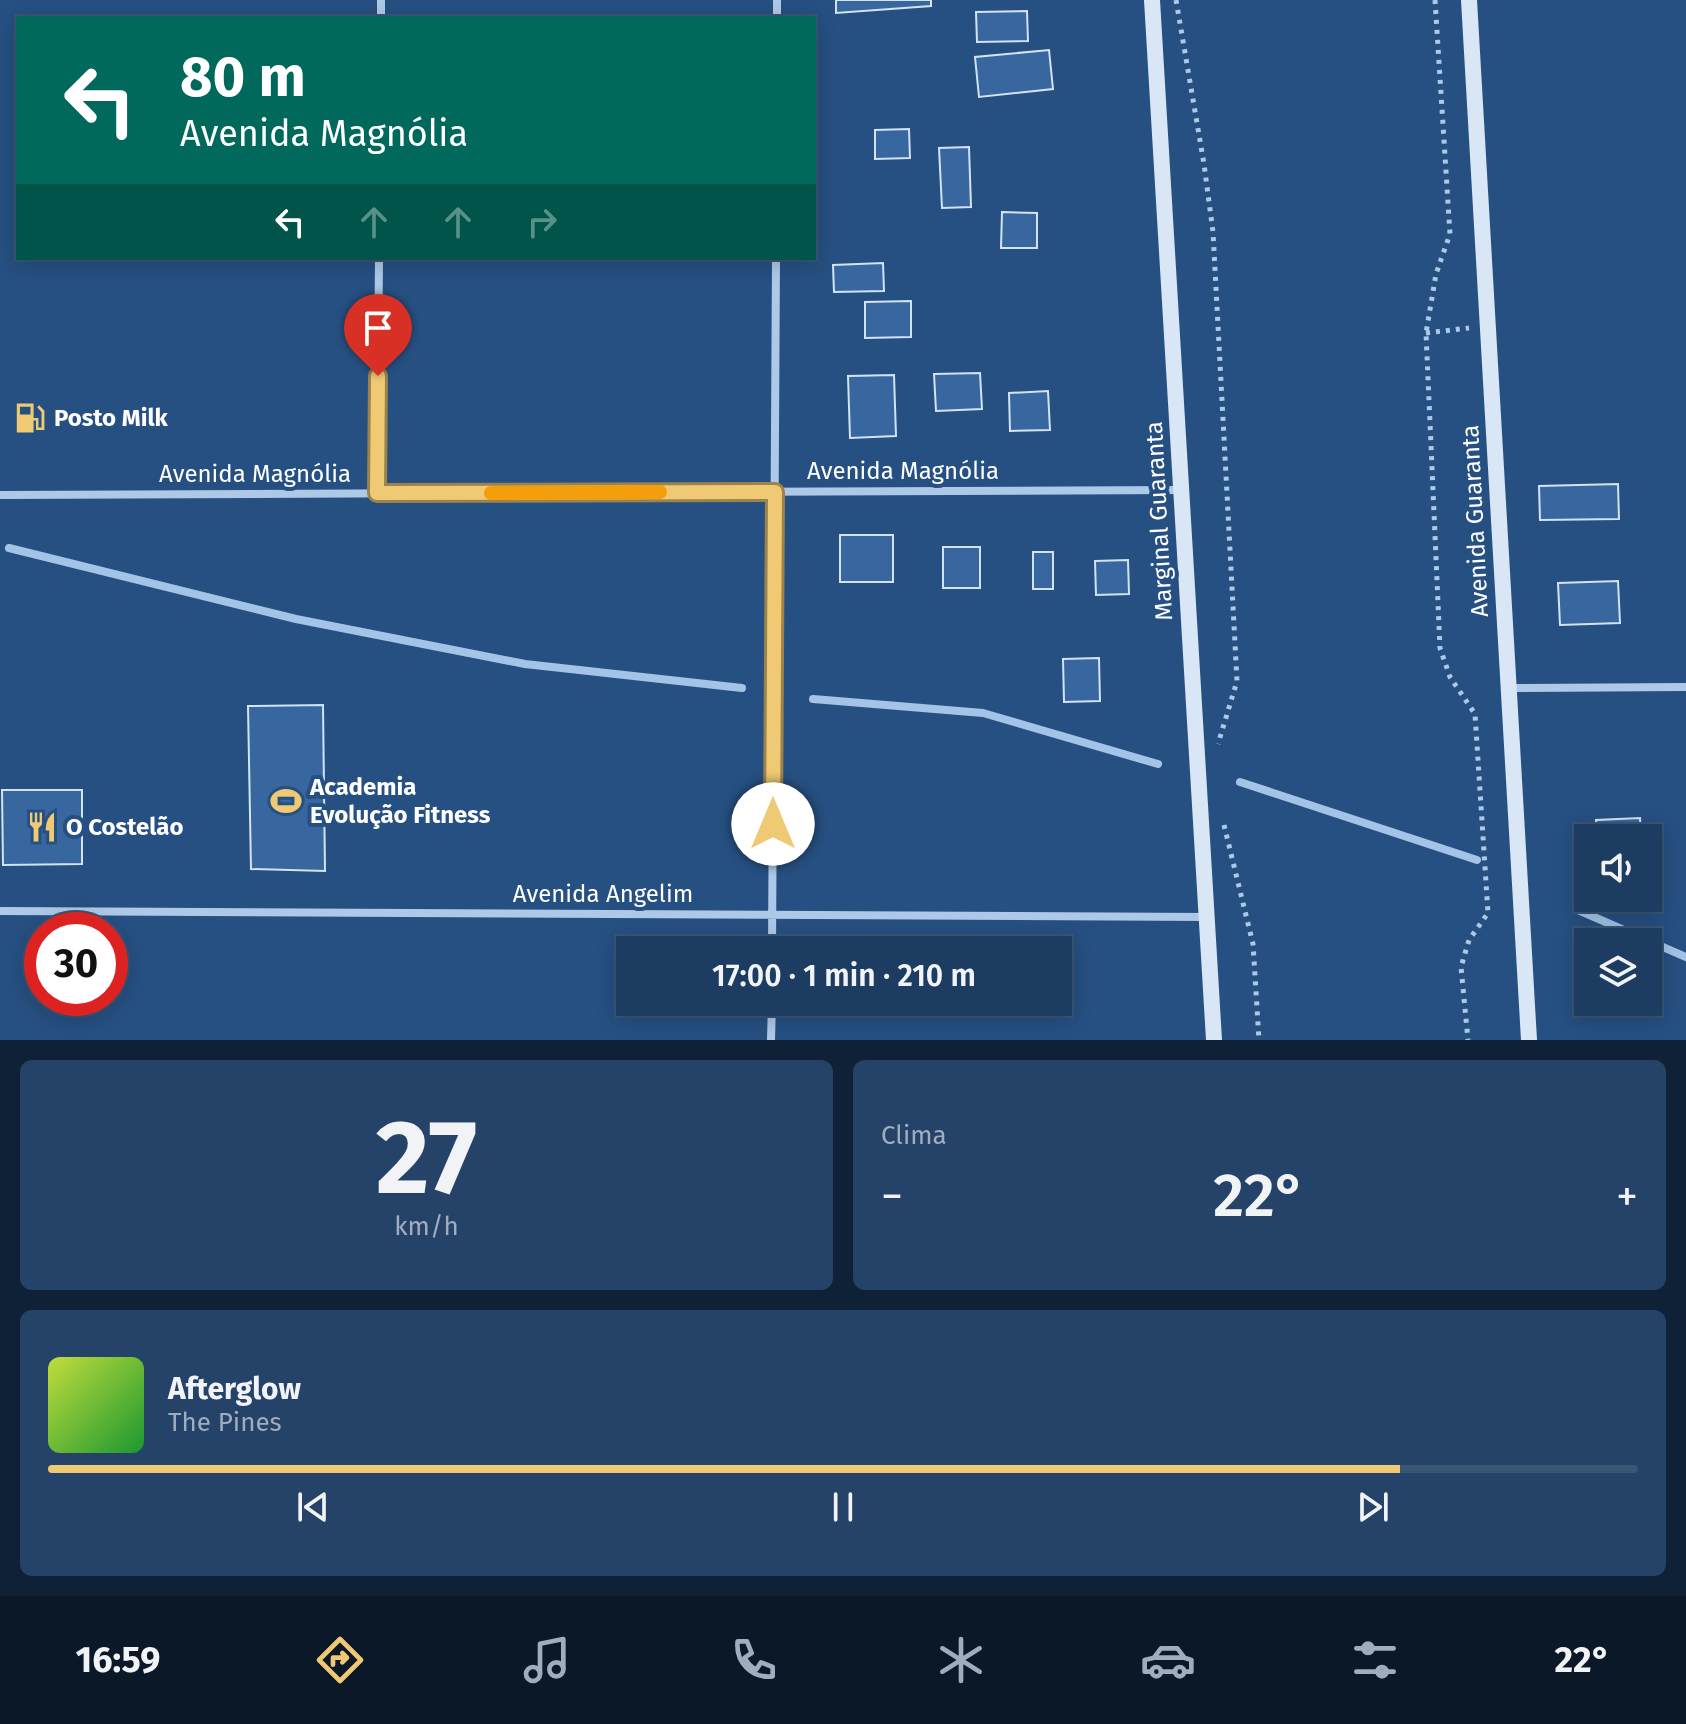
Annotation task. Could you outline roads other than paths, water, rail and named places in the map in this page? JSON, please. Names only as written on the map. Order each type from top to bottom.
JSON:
[{"type":"main road","name":"Marginal Guaranta","points":[[1152,0],[1214,1040]]},
{"type":"main road","name":"Avenida Guaranta","points":[[1469,0],[1529,1040]]},
{"type":"street","points":[[377,493],[379,260]]},
{"type":"street","points":[[772,936],[776,260]]},
{"type":"street","name":"Avenida Magnólia","points":[[0,495],[1181,490]]},
{"type":"street","points":[[1509,688],[1686,687]]},
{"type":"street","name":"Avenida Angelim","points":[[0,911],[1207,917]]},
{"type":"street","points":[[771,1040],[772,1016]]},
{"type":"waterway","points":[[9,548],[296,619],[525,664],[742,688]]},
{"type":"waterway","points":[[813,699],[983,713],[1158,764]]},
{"type":"waterway","points":[[1240,782],[1477,860]]},
{"type":"waterway","points":[[1583,912],[1686,957]]},
{"type":"place","name":"Posto Milk","points":[[30,418]]},
{"type":"place","name":"Academia Evolução Fitness","points":[[286,801]]},
{"type":"place","name":"O Costelão","points":[[42,827]]}]
